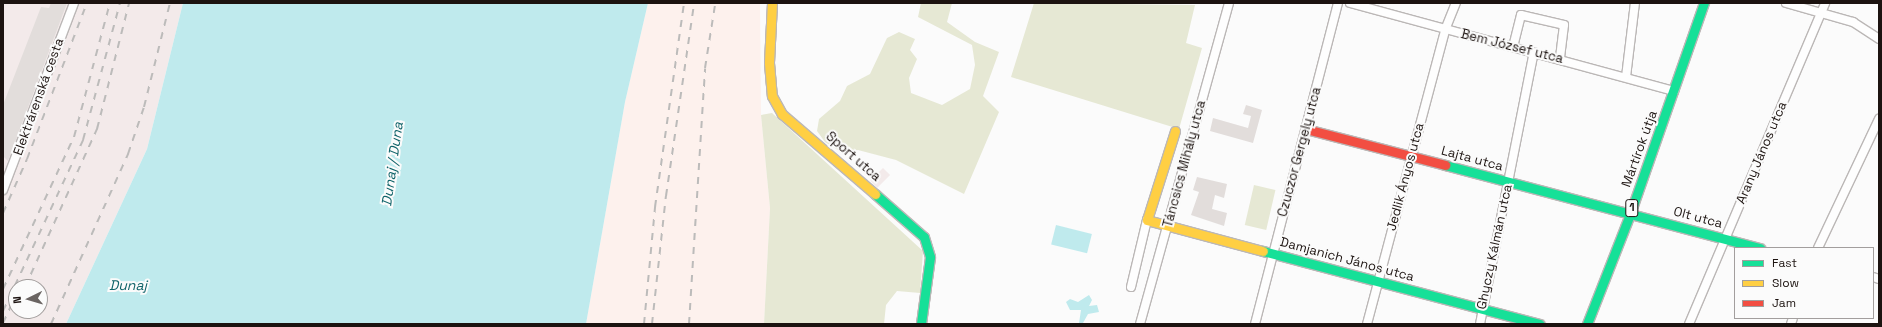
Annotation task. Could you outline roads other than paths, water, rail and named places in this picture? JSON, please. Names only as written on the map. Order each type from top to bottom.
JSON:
[{"type":"street","name":"Elektrárenská cesta","points":[[3,190],[74,3]]},
{"type":"street","name":"Sport utca","points":[[772,3],[769,63],[772,96],[782,114],[918,230],[928,244],[930,257],[921,324]]},
{"type":"street","name":"Táncsics Mihály utca","points":[[1140,324],[1229,3]]},
{"type":"street","name":"Czuczor Gergely utca","points":[[1255,324],[1338,3]]},
{"type":"street","name":"Bem József utca","points":[[1350,3],[1445,30],[1560,58],[1674,90]]},
{"type":"street","name":"Jedlik Ányos utca","points":[[1367,324],[1445,30],[1456,3]]},
{"type":"street","points":[[1626,77],[1636,3]]},
{"type":"street","name":"Mártírok útja","points":[[1587,324],[1630,214],[1704,3]]},
{"type":"street","points":[[1786,3],[1853,22],[1879,39]]},
{"type":"street","name":"Arany János utca","points":[[1689,324],[1825,3]]},
{"type":"street","points":[[1513,47],[1521,15],[1564,25],[1560,58]]},
{"type":"street","name":"Ghyczy Kálmán utca","points":[[1480,324],[1534,52]]},
{"type":"street","points":[[1818,247],[1879,119]]},
{"type":"street","name":"Lajta utca","points":[[1306,129],[1630,214]]},
{"type":"street","points":[[1131,287],[1147,220],[1175,131]]},
{"type":"street","name":"Olt utca","points":[[1630,214],[1756,247]]},
{"type":"street","name":"Damjanich János utca","points":[[1147,220],[1540,324]]},
{"type":"water","points":[[183,3],[648,3],[625,102],[586,324],[66,324],[147,149]]},
{"type":"water","points":[[1056,225],[1092,234],[1087,253],[1051,244]]},
{"type":"water","points":[[1089,295],[1092,300],[1089,306],[1097,305],[1099,312],[1088,314],[1083,323],[1079,323],[1081,310],[1070,310],[1066,302],[1070,299],[1078,302]]},
{"type":"railway","points":[[3,213],[27,159],[87,3]]},
{"type":"railway","points":[[3,289],[74,137],[110,3]]},
{"type":"railway","points":[[3,311],[83,140],[120,3]]},
{"type":"railway","points":[[29,279],[97,129],[129,3]]},
{"type":"railway","points":[[51,324],[128,154],[144,107],[170,3]]},
{"type":"railway","points":[[644,324],[655,207],[684,3]]},
{"type":"railway","points":[[652,324],[666,196],[694,3]]},
{"type":"railway","points":[[689,324],[705,68],[715,5]]},
{"type":"railway","points":[[3,323],[8,312]]},
{"type":"water label","name":"Dunaj / Duna","points":[[392,164]]},
{"type":"water label","name":"Dunaj","points":[[128,285]]}]
